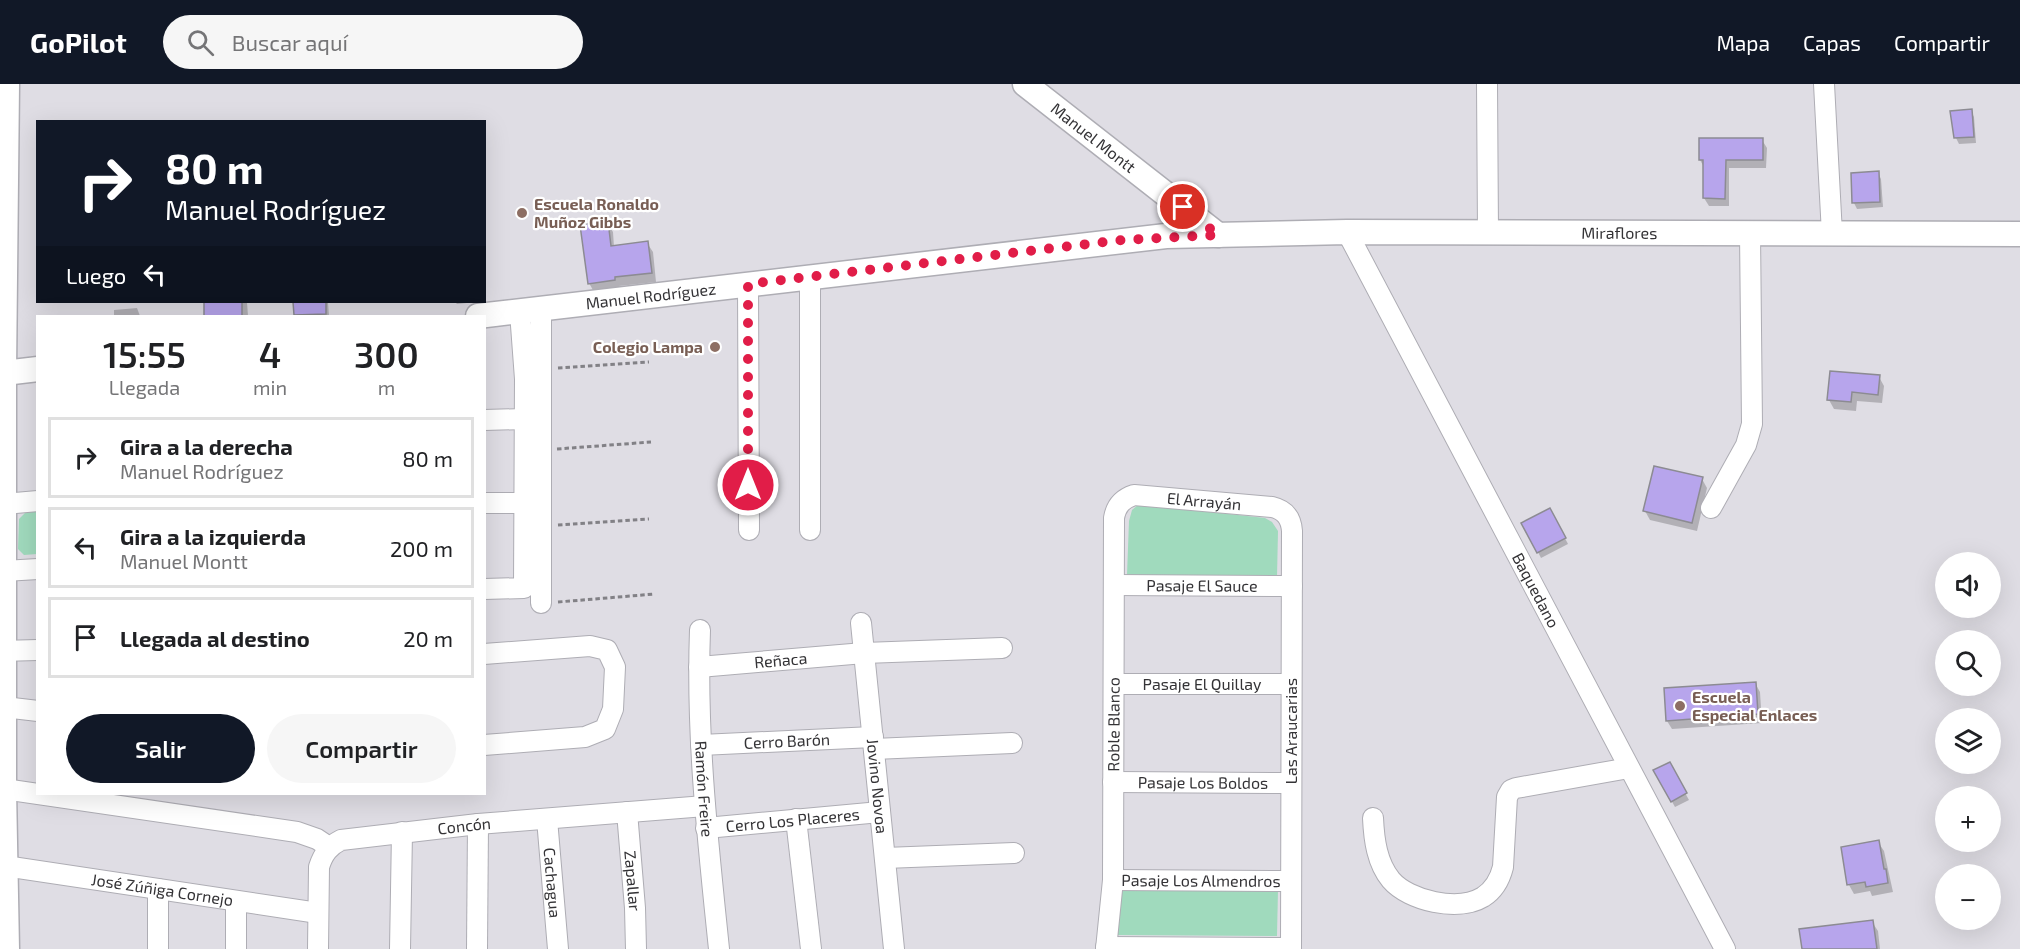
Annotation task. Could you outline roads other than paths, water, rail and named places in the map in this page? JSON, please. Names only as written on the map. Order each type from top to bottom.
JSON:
[{"type":"main road","points":[[7,84],[3,120],[2,373],[5,866],[3,910],[7,949]]},
{"type":"main road","name":"Manuel Montt","points":[[1024,84],[1218,235]]},
{"type":"main road","name":"Miraflores","points":[[1218,235],[1347,232],[2020,234]]},
{"type":"main road","name":"Manuel Rodríguez","points":[[486,315],[1122,240],[1218,235]]},
{"type":"main road","points":[[2,373],[36,369]]},
{"type":"street","points":[[1487,84],[1488,232]]},
{"type":"street","points":[[1824,84],[1832,234]]},
{"type":"street","name":"Baquedano","points":[[1347,232],[1725,949]]},
{"type":"street","points":[[1712,508],[1746,445],[1752,424],[1750,233]]},
{"type":"street","points":[[810,277],[810,530]]},
{"type":"street","points":[[748,284],[749,530]]},
{"type":"street","points":[[531,310],[541,369],[541,603]]},
{"type":"street","points":[[486,589],[524,588],[525,379],[531,310]]},
{"type":"street","points":[[486,420],[525,420]]},
{"type":"street","name":"El Arrayán","points":[[1122,501],[1128,497],[1141,495],[1272,507],[1287,514]]},
{"type":"street","points":[[4,504],[36,501]]},
{"type":"street","name":"Roble Blanco","points":[[1106,948],[1113,880],[1114,518],[1122,501]]},
{"type":"street","points":[[486,503],[525,502]]},
{"type":"street","name":"Las Araucarias","points":[[1287,514],[1292,525],[1291,949]]},
{"type":"street","points":[[4,571],[36,569]]},
{"type":"street","name":"Pasaje El Sauce","points":[[1114,585],[1292,586]]},
{"type":"street","name":"Jovino Novoa","points":[[861,623],[894,949]]},
{"type":"street","name":"Ramón Freire","points":[[700,630],[700,746],[719,949]]},
{"type":"street","points":[[486,654],[590,646],[607,650],[615,667],[613,709],[605,729],[585,737],[486,745]]},
{"type":"street","name":"Reñaca","points":[[699,667],[864,653],[1002,648]]},
{"type":"street","points":[[2,651],[36,650]]},
{"type":"street","name":"Pasaje El Quillay","points":[[1114,684],[1292,684]]},
{"type":"street","points":[[4,707],[36,711]]},
{"type":"street","name":"Cerro Barón","points":[[700,746],[1012,743]]},
{"type":"street","points":[[1373,818],[1378,855],[1386,874],[1393,882],[1416,897],[1434,902],[1463,904],[1473,902],[1490,891],[1500,876],[1503,867],[1507,798],[1511,790],[1629,768]]},
{"type":"street","name":"Pasaje Los Boldos","points":[[1113,782],[1291,783]]},
{"type":"street","points":[[4,789],[36,794]]},
{"type":"street","points":[[45,795],[297,832],[317,839],[329,847],[319,867],[318,949]]},
{"type":"street","name":"Concón","points":[[329,847],[348,838],[402,832],[705,806]]},
{"type":"street","name":"Zapallar","points":[[627,812],[636,949]]},
{"type":"street","name":"Cerro Los Placeres","points":[[706,828],[880,812]]},
{"type":"street","name":"Cachagua","points":[[547,819],[558,949]]},
{"type":"street","points":[[796,819],[811,949]]},
{"type":"street","points":[[477,949],[478,824]]},
{"type":"street","points":[[400,949],[402,832]]},
{"type":"street","points":[[885,858],[1014,853]]},
{"type":"street","name":"José Zúñiga Cornejo","points":[[5,866],[318,913]]},
{"type":"street","name":"Pasaje Los Almendros","points":[[1113,880],[1291,880]]},
{"type":"street","points":[[158,889],[158,949]]},
{"type":"street","points":[[236,901],[236,949]]},
{"type":"street","points":[[1106,948],[1291,949]]},
{"type":"place","name":"Escuela Ronaldo Muñoz Gibbs","points":[[522,213]]},
{"type":"place","name":"Colegio Lampa","points":[[715,347]]},
{"type":"place","name":"Escuela Especial Enlaces","points":[[1680,706]]}]
